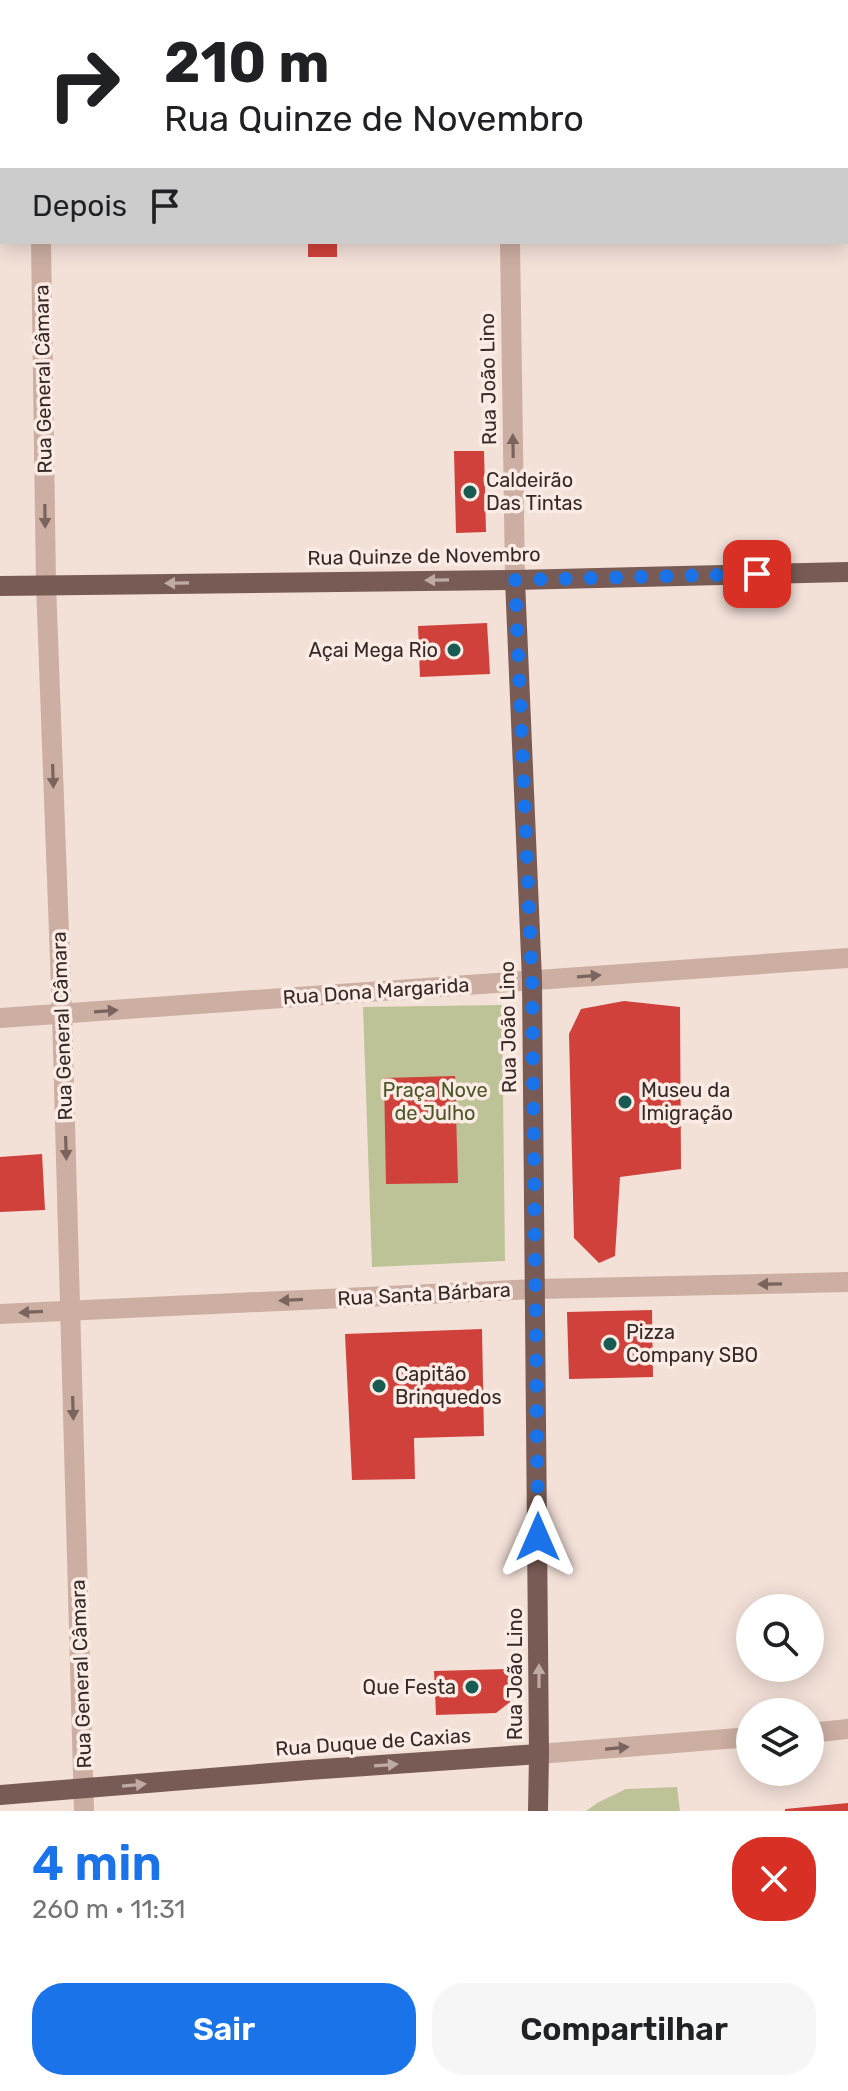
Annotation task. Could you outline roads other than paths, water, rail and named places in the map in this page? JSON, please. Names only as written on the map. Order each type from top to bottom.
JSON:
[{"type":"main road","name":"Rua Quinze de Novembro","points":[[0,586],[515,580],[848,572]]},
{"type":"main road","name":"Rua João Lino","points":[[515,580],[532,980],[538,1811]]},
{"type":"main road","name":"Rua Duque de Caxias","points":[[0,1795],[539,1754]]},
{"type":"street","name":"Rua General Câmara","points":[[41,244],[46,584],[62,1014],[84,1811]]},
{"type":"street","name":"Rua João Lino","points":[[510,244],[515,580]]},
{"type":"street","name":"Rua Dona Margarida","points":[[0,1018],[848,958]]},
{"type":"street","name":"Rua Santa Bárbara","points":[[0,1314],[536,1289],[848,1282]]},
{"type":"street","points":[[824,1732],[848,1729]]},
{"type":"street","name":"Rua Duque de Caxias","points":[[539,1754],[736,1738]]},
{"type":"place","name":"Caldeirão Das Tintas","points":[[470,492]]},
{"type":"place","name":"Açai Mega Rio","points":[[454,650]]},
{"type":"place","name":"Museu da Imigração","points":[[625,1102]]},
{"type":"place","name":"Pizza Company SBO","points":[[610,1344]]},
{"type":"place","name":"Capitão Brinquedos","points":[[379,1386]]},
{"type":"place","name":"Que Festa","points":[[472,1687]]},
{"type":"park label","name":"Praça Nove de Julho","points":[[435,1102]]}]
